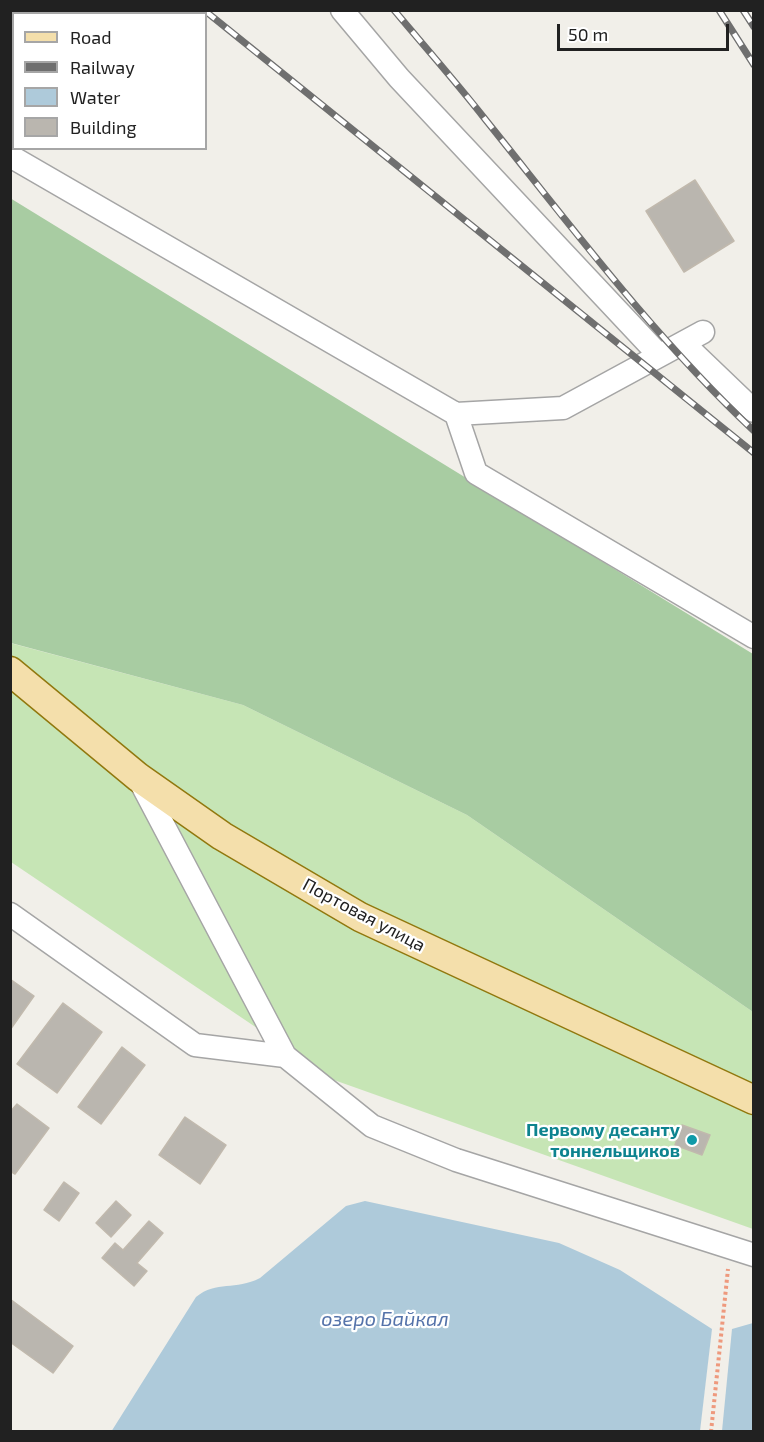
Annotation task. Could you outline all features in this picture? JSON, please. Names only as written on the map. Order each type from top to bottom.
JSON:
[{"type":"main road","name":"Портовая улица","points":[[10,671],[138,777],[222,836],[360,917],[753,1100]]},
{"type":"street","points":[[342,10],[399,78],[659,355]]},
{"type":"street","points":[[10,156],[456,414],[563,408],[703,332]]},
{"type":"street","points":[[683,343],[753,411]]},
{"type":"street","points":[[456,414],[476,473],[753,637]]},
{"type":"street","points":[[138,777],[285,1056],[372,1126],[456,1160],[753,1255]]},
{"type":"street","points":[[10,914],[195,1045],[285,1056]]},
{"type":"path","points":[[711,1431],[730,1248]]},
{"type":"green space","points":[[10,198],[753,654],[753,1012],[467,815],[243,705],[11,643]]},
{"type":"green space","points":[[10,643],[243,705],[467,815],[753,1012],[753,1229],[334,1080],[11,862]]},
{"type":"water","name":"озеро Байкал","points":[[365,1201],[559,1243],[620,1270],[712,1329],[732,1329],[753,1323],[753,1431],[111,1432],[196,1297],[211,1289],[251,1282],[260,1278],[346,1206]]},
{"type":"pier","points":[[712,1329],[732,1329],[722,1431],[700,1431]]},
{"type":"building","points":[[695,180],[734,241],[684,272],[646,211]]},
{"type":"building","points":[[10,979],[34,996],[10,1030]]},
{"type":"building","points":[[63,1003],[102,1032],[57,1093],[17,1064]]},
{"type":"building","points":[[122,1047],[145,1065],[101,1124],[78,1107]]},
{"type":"building","points":[[17,1104],[49,1128],[15,1174],[10,1171],[10,1112]]},
{"type":"building","points":[[185,1117],[226,1145],[200,1184],[159,1155]]},
{"type":"building","name":"Первому десанту тоннельщиков","points":[[682,1125],[710,1135],[702,1155],[675,1145]]},
{"type":"building","points":[[64,1182],[79,1193],[59,1221],[44,1210]]},
{"type":"building","points":[[116,1201],[131,1215],[111,1237],[96,1223]]},
{"type":"building","points":[[149,1221],[163,1233],[137,1263],[147,1271],[134,1286],[102,1258],[115,1243],[123,1250]]},
{"type":"building","points":[[10,1299],[73,1346],[53,1373],[10,1342]]},
{"type":"railway","points":[[394,10],[647,319],[717,395],[754,431]]},
{"type":"railway","points":[[719,10],[754,65]]},
{"type":"railway","points":[[743,10],[754,27]]},
{"type":"railway","points":[[207,12],[754,453]]},
{"type":"place","name":"Первому десанту тоннельщиков","points":[[692,1140]]}]
